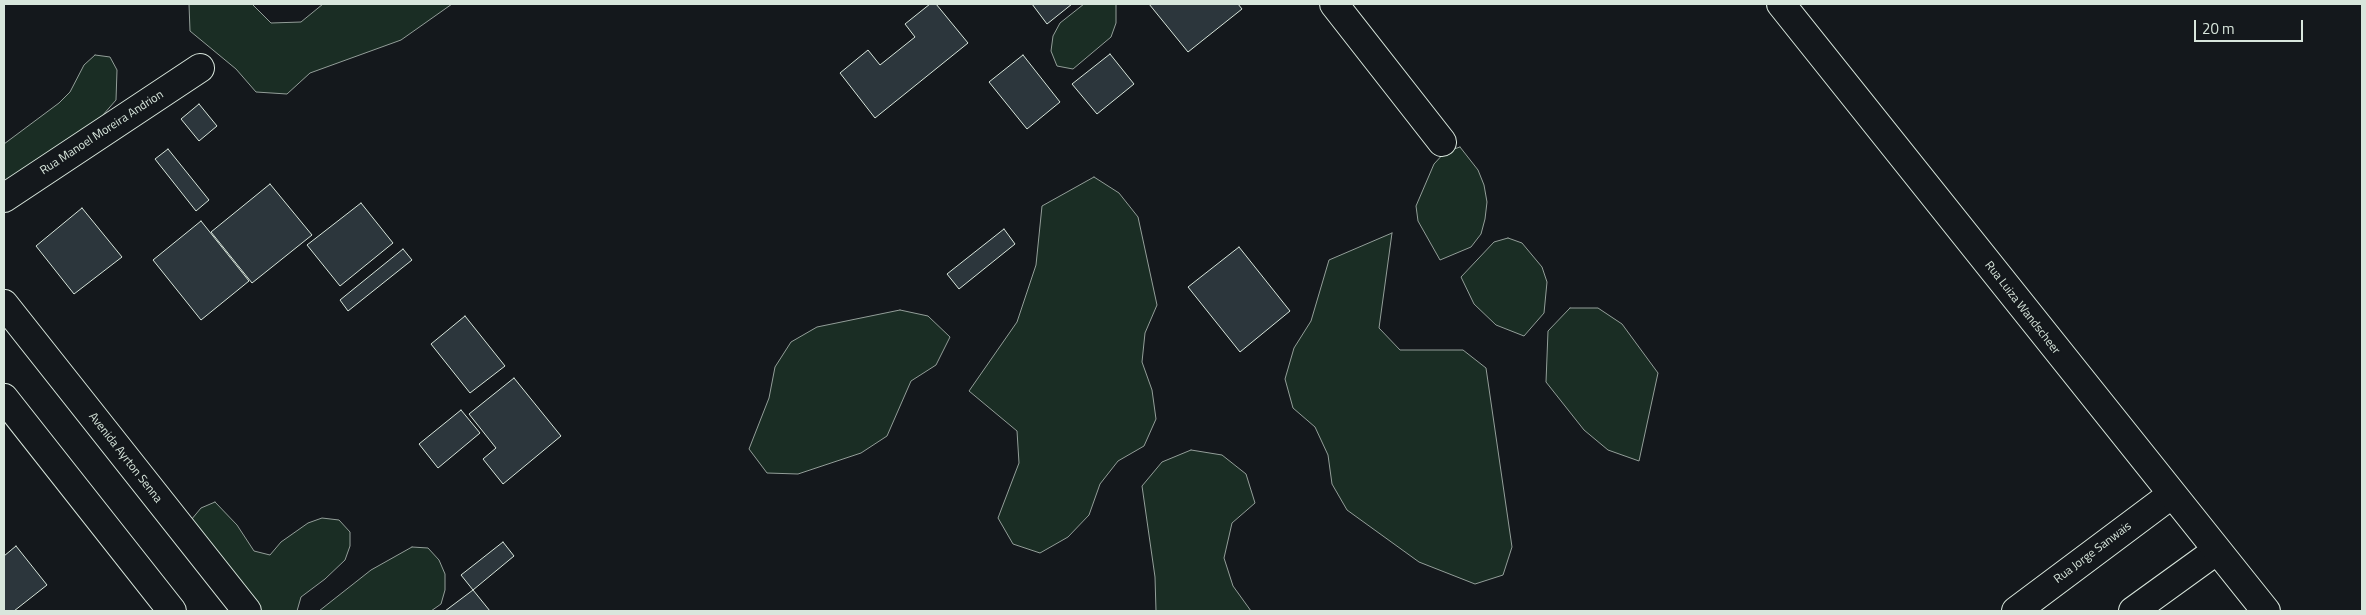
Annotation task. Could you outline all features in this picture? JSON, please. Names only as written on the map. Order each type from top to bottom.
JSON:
[{"type":"street","points":[[1334,4],[1442,142]]},
{"type":"street","name":"Rua Luiza Wandscheer","points":[[1781,4],[2171,495],[2266,611]]},
{"type":"street","name":"Rua Manoel Moreira Andrion","points":[[4,198],[200,68]]},
{"type":"street","name":"Avenida Ayrton Senna","points":[[4,304],[247,611]]},
{"type":"street","points":[[4,398],[172,611]]},
{"type":"street","name":"Rua Jorge Sanwais","points":[[2016,611],[2171,495]]},
{"type":"street","points":[[2133,611],[2216,551]]},
{"type":"green space","points":[[189,4],[252,4],[271,23],[301,22],[323,4],[452,4],[401,40],[310,73],[287,94],[256,92],[236,69],[190,31]]},
{"type":"green space","points":[[1084,4],[1116,4],[1116,23],[1111,37],[1073,69],[1057,66],[1051,51],[1053,36],[1060,23]]},
{"type":"green space","points":[[95,55],[110,57],[117,70],[116,100],[96,123],[18,180],[4,181],[4,144],[59,103],[70,92],[84,65]]},
{"type":"green space","points":[[1460,147],[1478,170],[1484,185],[1487,202],[1485,219],[1481,234],[1471,247],[1440,260],[1418,221],[1416,206],[1434,164],[1445,152]]},
{"type":"green space","points":[[1094,177],[1119,193],[1138,217],[1157,305],[1145,333],[1142,362],[1152,390],[1156,419],[1144,446],[1118,461],[1100,484],[1089,515],[1068,537],[1040,553],[1013,544],[998,518],[1019,463],[1017,431],[969,391],[1017,322],[1036,265],[1042,206]]},
{"type":"green space","points":[[1392,233],[1379,328],[1400,350],[1463,350],[1486,368],[1512,547],[1503,575],[1475,584],[1419,562],[1347,510],[1332,484],[1328,455],[1315,427],[1293,408],[1285,379],[1294,348],[1311,321],[1329,260]]},
{"type":"green space","points":[[1508,238],[1522,243],[1542,267],[1547,282],[1544,313],[1524,336],[1496,325],[1474,304],[1461,277],[1494,242]]},
{"type":"green space","points":[[1570,308],[1598,308],[1622,324],[1658,373],[1639,461],[1608,450],[1584,430],[1546,382],[1548,331]]},
{"type":"green space","points":[[900,310],[928,316],[950,337],[936,365],[911,381],[887,436],[861,453],[798,474],[767,473],[749,449],[769,398],[775,367],[791,342],[817,327]]},
{"type":"green space","points":[[1191,450],[1222,455],[1246,474],[1255,503],[1232,523],[1224,558],[1233,586],[1251,611],[1156,611],[1155,577],[1142,486],[1162,462]]},
{"type":"green space","points":[[215,502],[237,525],[254,551],[270,555],[281,542],[308,523],[322,518],[339,520],[350,532],[350,546],[345,560],[325,579],[301,597],[297,611],[254,611],[191,520],[201,508]]},
{"type":"green space","points":[[412,547],[428,548],[439,560],[445,574],[445,590],[441,604],[431,611],[319,611],[371,570]]},
{"type":"building","points":[[930,4],[936,4],[968,43],[875,118],[840,73],[868,50],[880,65],[915,37],[905,24]]},
{"type":"building","points":[[1032,4],[1072,4],[1047,24]]},
{"type":"building","points":[[1149,4],[1238,4],[1242,9],[1188,52]]},
{"type":"building","points":[[1110,54],[1134,84],[1097,114],[1072,84]]},
{"type":"building","points":[[1023,55],[1060,102],[1027,129],[989,82]]},
{"type":"building","points":[[199,104],[217,126],[199,141],[181,119]]},
{"type":"building","points":[[168,149],[209,200],[196,211],[155,159]]},
{"type":"building","points":[[270,184],[312,235],[252,283],[211,232]]},
{"type":"building","points":[[361,203],[393,243],[340,286],[307,245]]},
{"type":"building","points":[[82,208],[122,257],[74,294],[36,246]]},
{"type":"building","points":[[201,221],[249,281],[201,320],[153,260]]},
{"type":"building","points":[[1004,229],[1015,244],[959,289],[947,274]]},
{"type":"building","points":[[1239,247],[1290,311],[1240,352],[1188,287]]},
{"type":"building","points":[[403,249],[412,260],[348,311],[340,300]]},
{"type":"building","points":[[465,316],[505,366],[470,393],[431,344]]},
{"type":"building","points":[[514,378],[561,436],[503,484],[483,459],[496,448],[469,414]]},
{"type":"building","points":[[461,410],[480,433],[438,468],[419,444]]},
{"type":"building","points":[[503,542],[514,556],[473,590],[461,575]]},
{"type":"building","points":[[16,546],[47,585],[14,611],[4,611],[4,556]]},
{"type":"building","points":[[473,590],[490,611],[445,611]]}]
